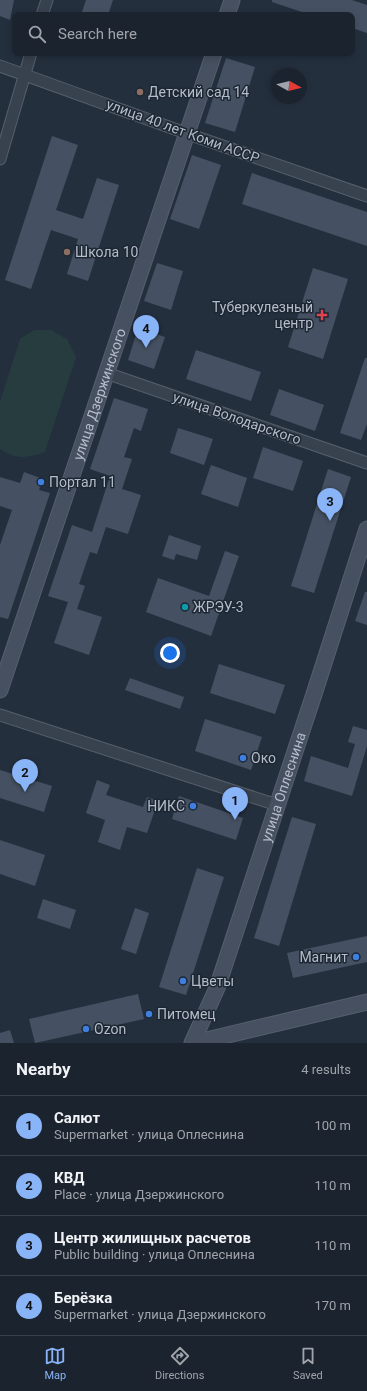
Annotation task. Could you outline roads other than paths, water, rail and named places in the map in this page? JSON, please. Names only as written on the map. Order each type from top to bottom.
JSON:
[{"type":"street","points":[[43,12],[47,0]]},
{"type":"street","points":[[228,12],[232,0]]},
{"type":"street","points":[[0,159],[30,56]]},
{"type":"street","name":"улица Дзержинского","points":[[0,690],[213,56]]},
{"type":"street","name":"улица 40 лет Коми АССР","points":[[0,66],[367,196]]},
{"type":"street","name":"улица Володарского","points":[[106,373],[367,463]]},
{"type":"street","name":"улица Оплеснина","points":[[193,1043],[217,988],[319,680],[367,529]]},
{"type":"street","points":[[0,715],[277,805]]},
{"type":"street","points":[[193,1043],[367,1002]]},
{"type":"place","name":"Детский сад 14","points":[[140,92]]},
{"type":"place","name":"Школа 10","points":[[67,252]]},
{"type":"place","name":"Туберкулезный центр","points":[[322,315]]},
{"type":"place","name":"Берёзка","points":[[146,348]]},
{"type":"place","name":"Портал 11","points":[[41,482]]},
{"type":"place","name":"Центр жилищных расчетов","points":[[330,521]]},
{"type":"place","name":"ЖРЭУ-3","points":[[185,607]]},
{"type":"place","name":"Око","points":[[243,758]]},
{"type":"place","name":"КВД","points":[[25,792]]},
{"type":"place","name":"НИКС","points":[[193,806]]},
{"type":"place","name":"Салют","points":[[235,820]]},
{"type":"place","name":"Магнит","points":[[356,957]]},
{"type":"place","name":"Цветы","points":[[183,981]]},
{"type":"place","name":"Питомец","points":[[149,1014]]},
{"type":"place","name":"Ozon","points":[[86,1029]]}]
